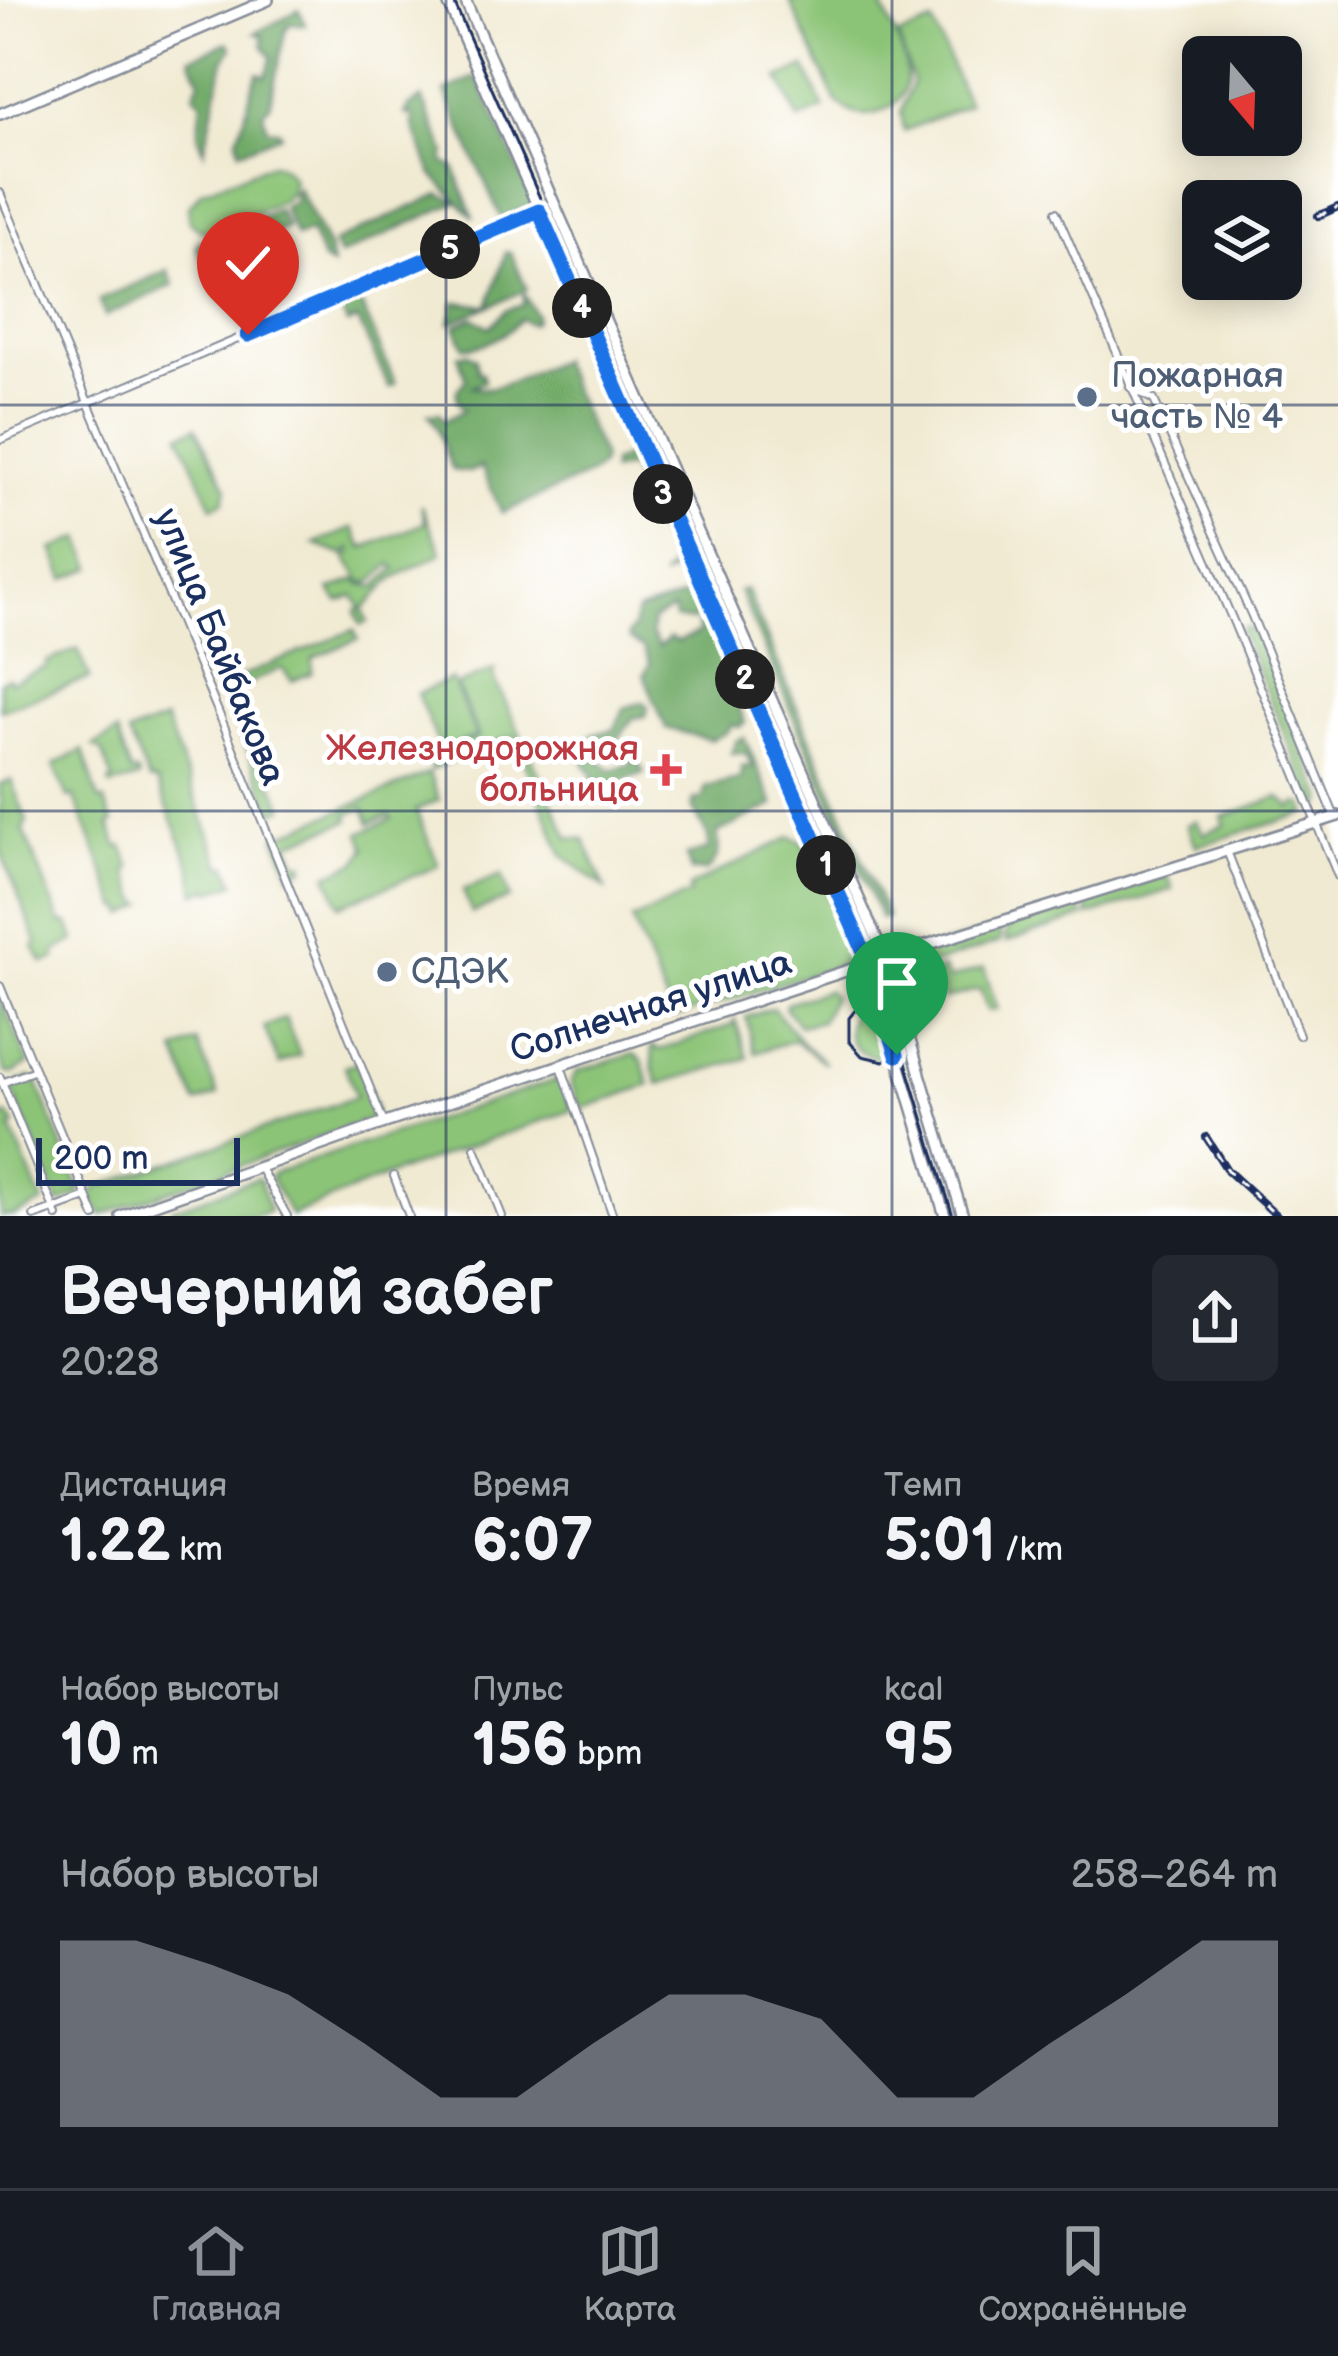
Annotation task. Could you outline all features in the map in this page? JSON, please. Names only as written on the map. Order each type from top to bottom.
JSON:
[{"type":"street","points":[[0,114],[268,0]]},
{"type":"street","points":[[447,0],[869,963],[944,1211],[958,1202]]},
{"type":"street","points":[[465,0],[885,958],[963,1216]]},
{"type":"street","points":[[516,158],[532,152]]},
{"type":"street","name":"улица Байбакова","points":[[0,193],[384,1123]]},
{"type":"street","points":[[0,440],[539,211]]},
{"type":"street","points":[[1056,212],[1338,876]]},
{"type":"street","points":[[556,249],[575,248]]},
{"type":"street","points":[[561,261],[575,248]]},
{"type":"street","points":[[1130,387],[1154,400],[1336,816]]},
{"type":"street","points":[[638,434],[653,428]]},
{"type":"street","points":[[643,446],[658,440]]},
{"type":"street","points":[[1234,623],[1252,616]]},
{"type":"street","name":"Солнечная улица","points":[[122,1216],[384,1123],[869,963],[1336,816]]},
{"type":"street","points":[[809,827],[825,820]]},
{"type":"street","points":[[815,840],[831,833]]},
{"type":"street","points":[[1227,851],[1299,1035]]},
{"type":"street","points":[[0,986],[95,1216]]},
{"type":"street","points":[[561,1066],[614,1216]]},
{"type":"street","points":[[35,1070],[1,1080],[56,1212]]},
{"type":"street","points":[[475,1148],[502,1216]]},
{"type":"street","points":[[259,1166],[287,1216]]},
{"type":"street","points":[[394,1176],[409,1216]]},
{"type":"street","points":[[34,1216],[56,1212],[87,1197]]},
{"type":"green space","points":[[789,0],[879,0],[907,76],[897,102],[864,115],[837,103]]},
{"type":"green space","points":[[299,10],[306,25],[289,24],[285,32],[270,104],[263,112],[267,128],[281,135],[240,151],[237,138],[251,90],[258,73],[266,76],[272,57],[263,46],[263,36],[255,33]]},
{"type":"green space","points":[[933,23],[968,104],[904,131],[901,112],[913,82],[898,36]]},
{"type":"green space","points":[[228,42],[232,48],[224,60],[204,151],[198,135],[202,102],[194,94],[200,80],[190,58]]},
{"type":"green space","points":[[805,67],[824,108],[799,120],[779,78]]},
{"type":"green space","points":[[477,76],[534,203],[501,218],[445,92]]},
{"type":"green space","points":[[422,98],[446,152],[444,162],[454,167],[474,218],[432,174],[413,116],[405,114]]},
{"type":"green space","points":[[273,163],[293,179],[283,200],[219,230],[202,231],[189,221],[188,207],[202,191]]},
{"type":"green space","points":[[298,188],[329,250],[332,266],[323,261],[310,231],[296,237],[283,207],[296,200],[293,195]]},
{"type":"green space","points":[[440,194],[457,202],[339,256],[333,243]]},
{"type":"green space","points":[[278,209],[287,228],[221,257],[202,259],[196,247],[199,241],[207,243]]},
{"type":"green space","points":[[506,252],[511,253],[527,290],[450,323],[455,302],[488,306]]},
{"type":"green space","points":[[168,270],[174,285],[105,316],[99,300]]},
{"type":"green space","points":[[524,294],[536,315],[534,322],[520,319],[495,339],[464,347],[455,326],[473,318],[490,327],[506,310],[523,305]]},
{"type":"green space","points":[[358,297],[396,384],[389,387],[358,320],[347,324],[339,305]]},
{"type":"green space","points":[[458,355],[476,358],[484,381],[472,387],[482,388],[504,384],[559,360],[602,456],[601,465],[591,474],[502,513],[481,467],[469,472],[453,470],[429,414],[440,413],[444,421],[464,410],[457,400],[457,390],[466,380]]},
{"type":"green space","points":[[196,427],[227,488],[224,501],[212,507],[180,434]]},
{"type":"green space","points":[[640,449],[693,572],[677,571],[661,578],[673,565],[630,467],[611,472],[612,463]]},
{"type":"green space","points":[[421,505],[442,553],[392,579],[363,610],[368,622],[361,625],[356,612],[361,607],[354,596],[339,602],[330,590],[357,579],[361,584],[376,587],[396,568],[391,564],[372,582],[362,582],[344,555],[351,555],[351,549],[341,554],[314,544],[353,528],[363,548],[425,523]]},
{"type":"green space","points":[[81,538],[93,568],[65,579],[53,549]]},
{"type":"green space","points":[[746,589],[887,917],[881,919],[739,591]]},
{"type":"green space","points":[[689,595],[698,613],[693,621],[675,619],[673,609],[653,620],[651,634],[659,647],[670,638],[677,642],[699,633],[697,625],[702,621],[710,624],[734,662],[723,672],[734,679],[739,691],[734,695],[745,723],[732,725],[711,740],[666,728],[644,675],[650,664],[643,648],[628,634],[637,612]]},
{"type":"green space","points":[[1244,627],[1253,630],[1324,799],[1321,806],[1314,803],[1241,632]]},
{"type":"green space","points":[[354,630],[358,639],[313,658],[312,673],[292,681],[282,668],[223,695],[219,686]]},
{"type":"green space","points":[[78,649],[90,678],[0,710],[0,682],[47,667],[46,662]]},
{"type":"green space","points":[[495,669],[494,678],[569,838],[584,839],[605,888],[563,856],[514,735],[431,770],[431,758],[479,737],[457,685]]},
{"type":"green space","points":[[452,679],[476,736],[441,750],[417,694]]},
{"type":"green space","points":[[234,701],[284,808],[273,812],[228,704]]},
{"type":"green space","points":[[644,702],[646,716],[633,718],[614,745],[595,753],[611,770],[632,764],[628,752],[632,747],[644,773],[608,785],[601,780],[597,787],[592,786],[593,775],[583,761],[592,734],[614,730],[624,708]]},
{"type":"green space","points":[[165,720],[222,866],[228,866],[235,883],[196,893],[192,869],[157,782],[149,780],[128,734]]},
{"type":"green space","points":[[117,733],[131,773],[137,772],[139,778],[111,786],[102,751],[93,746]]},
{"type":"green space","points":[[744,737],[774,805],[717,833],[714,862],[707,871],[691,871],[686,855],[709,849],[708,836],[692,807],[694,800],[702,800],[706,787],[742,778],[742,766],[752,767],[746,753],[731,753],[736,741]]},
{"type":"green space","points":[[83,750],[118,847],[123,846],[139,901],[145,905],[126,915],[119,909],[74,796],[68,798],[54,765]]},
{"type":"green space","points":[[429,773],[439,800],[416,810],[439,866],[340,905],[327,874],[357,862],[366,848],[360,833],[392,819],[389,815],[370,823],[364,808],[348,814],[350,820],[289,843],[297,863],[305,867],[291,875],[276,837]]},
{"type":"green space","points":[[11,780],[27,821],[23,829],[61,923],[69,924],[75,940],[43,963],[0,850],[0,785]]},
{"type":"green space","points":[[1279,797],[1292,808],[1304,804],[1307,813],[1196,846],[1187,825],[1196,821],[1204,834],[1225,825],[1222,817]]},
{"type":"green space","points":[[791,837],[803,842],[858,959],[673,1018],[632,920],[690,894],[689,887]]},
{"type":"green space","points":[[502,875],[510,898],[472,913],[463,890]]},
{"type":"green space","points":[[1168,877],[1173,889],[1088,916],[1086,899]]},
{"type":"green space","points":[[1075,904],[1084,917],[1006,942],[1006,926]]},
{"type":"green space","points":[[991,930],[1000,935],[1000,942],[900,976],[897,966],[903,957]]},
{"type":"green space","points":[[984,968],[997,1009],[988,1011],[980,989],[944,999],[936,972],[944,969],[949,979]]},
{"type":"green space","points":[[827,990],[833,997],[821,1021],[800,1026],[785,1008],[787,1003]]},
{"type":"green space","points":[[873,995],[874,1022],[893,1055],[866,1054],[849,1036],[851,1017]]},
{"type":"green space","points":[[0,996],[29,1064],[12,1074],[5,1072],[0,1058]]},
{"type":"green space","points":[[773,1008],[825,1063],[794,1040],[755,1053],[746,1017]]},
{"type":"green space","points":[[285,1018],[300,1055],[279,1064],[264,1027]]},
{"type":"green space","points":[[735,1020],[748,1058],[659,1084],[652,1046],[660,1050]]},
{"type":"green space","points":[[197,1042],[218,1095],[197,1103],[176,1051]]},
{"type":"green space","points":[[634,1054],[642,1060],[650,1085],[581,1109],[571,1082],[577,1071]]},
{"type":"green space","points":[[357,1062],[376,1109],[371,1119],[102,1215],[91,1198],[95,1188],[356,1097],[345,1066]]},
{"type":"green space","points":[[31,1077],[81,1194],[59,1204],[13,1092],[18,1082]]},
{"type":"green space","points":[[556,1080],[564,1086],[573,1110],[396,1172],[291,1216],[270,1178],[273,1173]]},
{"type":"green space","points":[[8,1115],[43,1203],[14,1216],[0,1216],[0,1118]]},
{"type":"green space","points":[[260,1180],[269,1211],[255,1216],[172,1216],[172,1209]]},
{"type":"tram line","points":[[453,0],[875,961],[953,1216]]},
{"type":"tram line","points":[[878,970],[871,991],[849,1018],[849,1041],[862,1056],[884,1061],[902,1050],[902,1036]]},
{"type":"railway","points":[[1318,216],[1338,207]]},
{"type":"railway","points":[[1206,1137],[1227,1170],[1277,1216]]},
{"type":"place","name":"Пожарная часть № 4","points":[[1087,397]]},
{"type":"place","name":"Железнодорожная больница","points":[[666,770]]},
{"type":"place","name":"СДЭК","points":[[387,972]]},
{"type":"route","points":[[248,335],[539,211],[869,963],[897,1055]]}]
